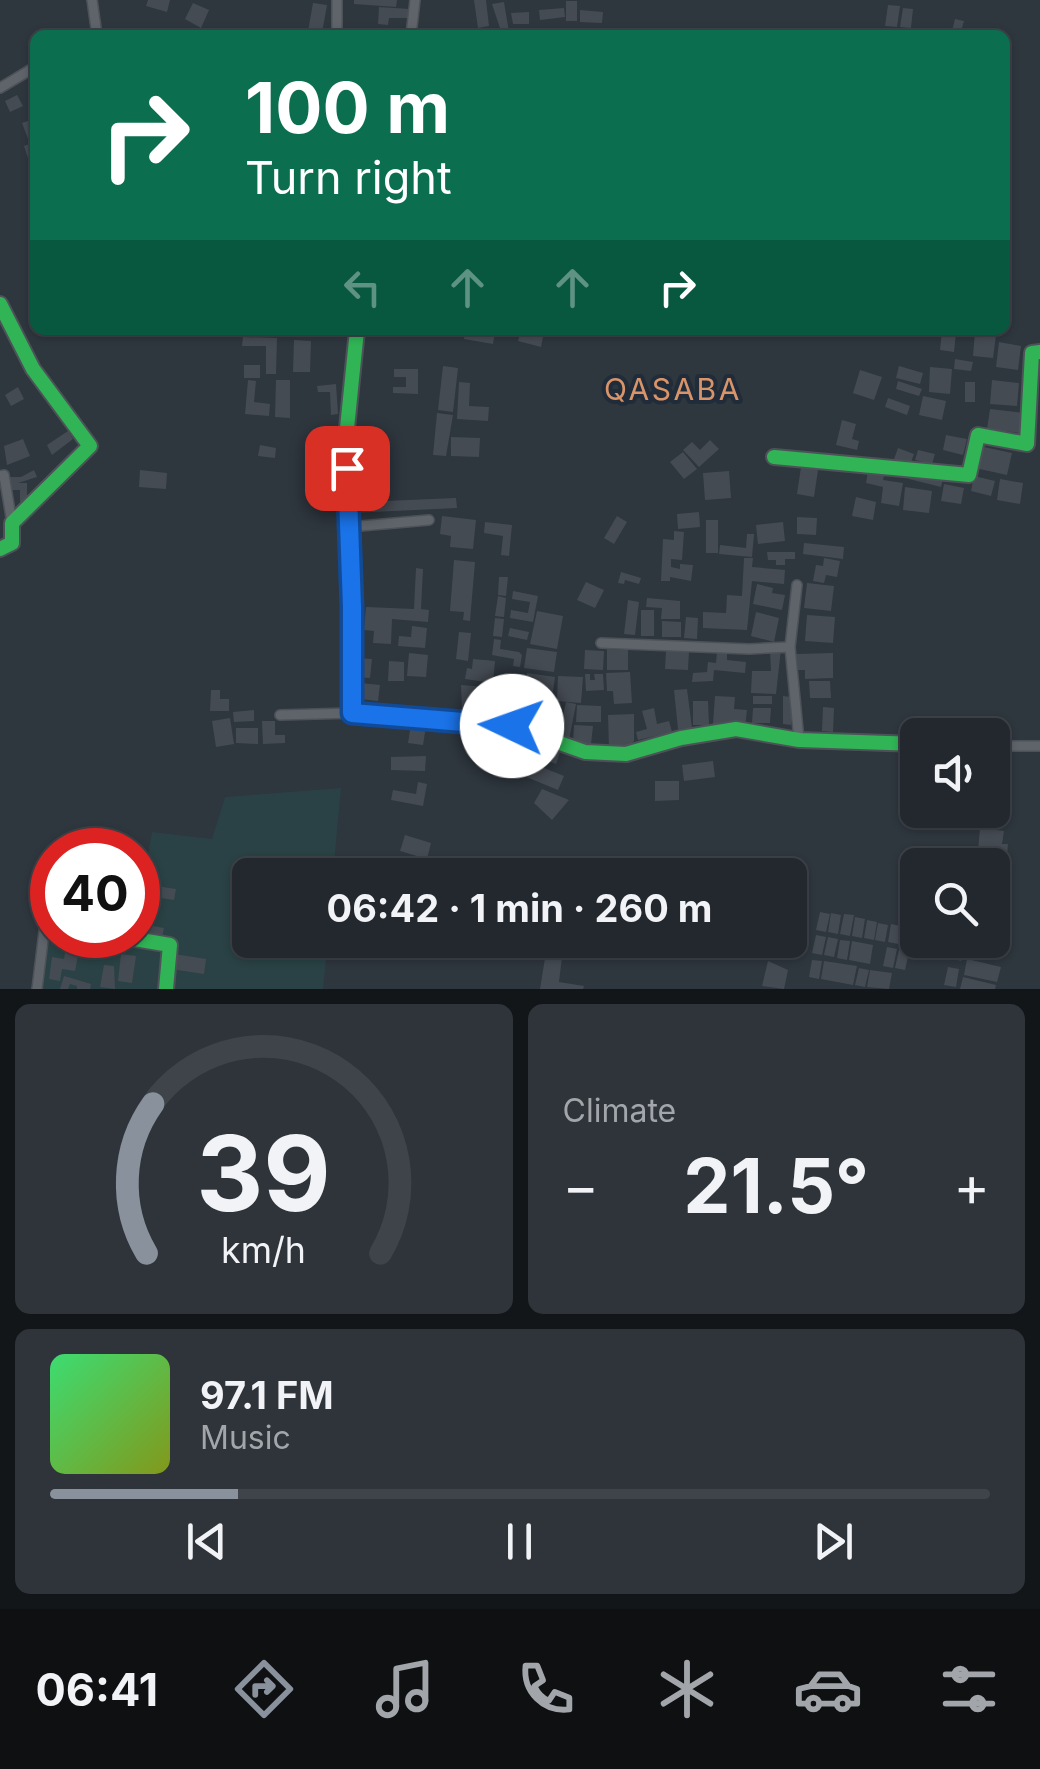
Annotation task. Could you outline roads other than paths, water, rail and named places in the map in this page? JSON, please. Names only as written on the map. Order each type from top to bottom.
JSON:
[{"type":"street","points":[[92,0],[97,30]]},
{"type":"street","points":[[337,0],[337,30]]},
{"type":"street","points":[[412,30],[415,0]]},
{"type":"street","points":[[0,88],[30,70]]},
{"type":"street","points":[[0,304],[33,369],[90,446],[12,523]]},
{"type":"street","points":[[352,713],[346,438],[356,335]]},
{"type":"street","points":[[774,457],[969,476],[978,436],[1026,444],[1032,352],[1040,352]]},
{"type":"street","points":[[0,476],[4,475],[12,523],[12,543],[0,549]]},
{"type":"street","points":[[349,526],[429,520]]},
{"type":"street","points":[[798,585],[790,647],[799,740]]},
{"type":"street","points":[[601,643],[790,647]]},
{"type":"street","points":[[280,715],[352,713],[512,726],[585,752],[626,754],[736,728],[799,740],[900,743]]},
{"type":"street","points":[[1010,746],[1040,746]]},
{"type":"street","points":[[160,942],[170,944],[166,989]]},
{"type":"street","points":[[37,989],[41,958]]},
{"type":"district","name":"QASABA","points":[[673,389]]}]
